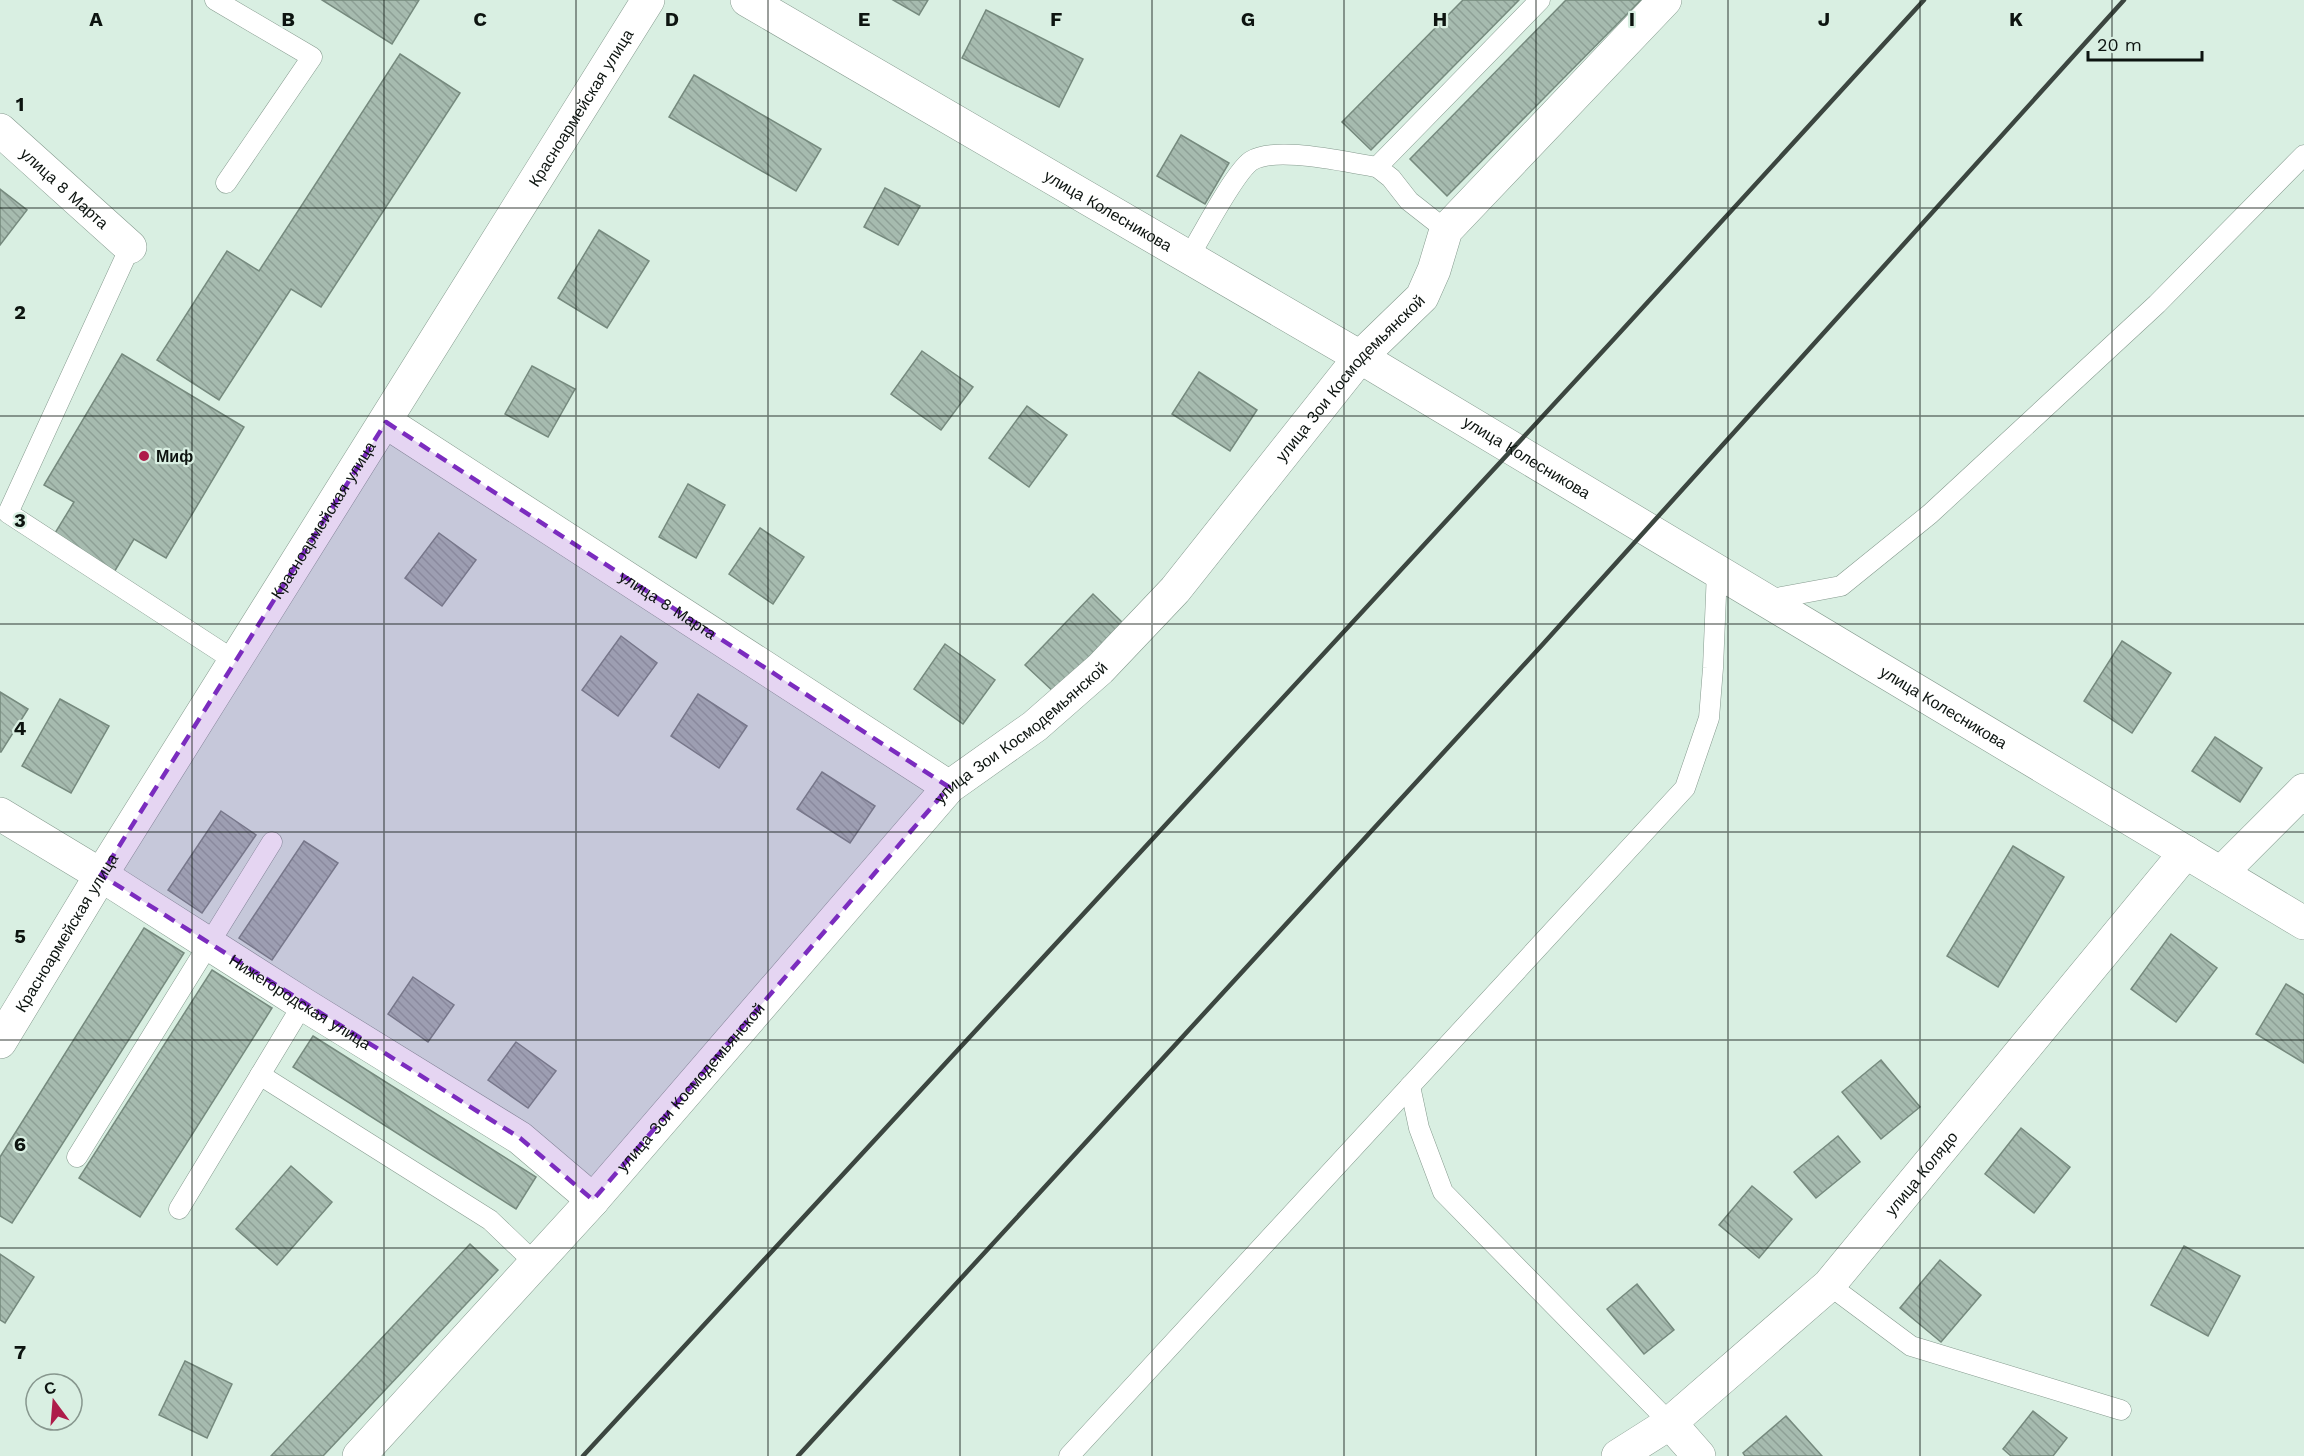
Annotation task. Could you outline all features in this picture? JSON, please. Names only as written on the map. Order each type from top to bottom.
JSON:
[{"type":"street","name":"Красноармейская улица","points":[[0,1042],[101,875],[648,0]]},
{"type":"street","name":"улица Колесникова","points":[[747,0],[1360,357],[2304,922]]},
{"type":"street","name":"улица Зои Космодемьянской","points":[[359,1456],[593,1200],[949,787],[1035,726],[1100,669],[1175,590],[1360,357],[1422,297],[1434,270],[1446,230],[1665,0]]},
{"type":"street","name":"улица 8 Марта","points":[[0,130],[130,247]]},
{"type":"street","name":"улица 8 Марта","points":[[386,422],[949,787]]},
{"type":"street","points":[[2221,873],[2304,790]]},
{"type":"street","name":"Нижегородская улица","points":[[0,814],[520,1138],[593,1200]]},
{"type":"street","name":"улица Колядо","points":[[1618,1456],[1670,1423],[1829,1285],[2187,852]]},
{"type":"street","points":[[1670,1423],[1699,1456]]},
{"type":"lane","points":[[215,0],[312,57],[226,183]]},
{"type":"lane","points":[[1377,167],[1540,0]]},
{"type":"lane","points":[[1189,257],[1238,175],[1250,162],[1263,156],[1292,154],[1377,167],[1391,178],[1409,201],[1446,230]]},
{"type":"lane","points":[[1766,600],[1841,586],[1930,514],[2157,304],[2304,155]]},
{"type":"lane","points":[[130,247],[8,513],[235,661]]},
{"type":"lane","points":[[1069,1456],[1684,788],[1709,718],[1717,571]]},
{"type":"lane","points":[[77,1156],[272,842]]},
{"type":"lane","points":[[179,1209],[303,1004]]},
{"type":"lane","points":[[260,1075],[490,1220],[535,1263]]},
{"type":"lane","points":[[1410,1086],[1419,1128],[1443,1192],[1670,1423]]},
{"type":"lane","points":[[1829,1285],[1911,1346],[2121,1410]]},
{"type":"highlighted area","points":[[386,422],[949,787],[593,1200],[520,1138],[101,875]]},
{"type":"building","points":[[322,0],[419,0],[392,44]]},
{"type":"building","points":[[893,0],[928,0],[919,15]]},
{"type":"building","points":[[1463,0],[1519,0],[1371,150],[1342,122]]},
{"type":"building","points":[[1566,0],[1641,0],[1447,196],[1410,159]]},
{"type":"building","points":[[986,10],[1083,59],[1059,107],[962,58]]},
{"type":"building","points":[[400,54],[460,93],[321,307],[291,289],[219,400],[157,360],[227,251],[259,271]]},
{"type":"building","points":[[694,75],[821,149],[796,191],[669,117]]},
{"type":"building","points":[[1181,135],[1229,163],[1205,204],[1157,176]]},
{"type":"building","points":[[885,188],[920,206],[898,245],[864,227]]},
{"type":"building","points":[[0,189],[27,210],[0,245]]},
{"type":"building","points":[[599,230],[649,261],[607,328],[558,298]]},
{"type":"building","points":[[922,351],[973,387],[941,430],[891,394]]},
{"type":"building","name":"Миф","points":[[122,354],[244,427],[166,558],[134,539],[113,574],[52,538],[74,502],[44,485]]},
{"type":"building","points":[[532,366],[575,389],[548,437],[505,414]]},
{"type":"building","points":[[1199,372],[1257,410],[1230,451],[1172,414]]},
{"type":"building","points":[[1027,406],[1067,435],[1029,487],[989,458]]},
{"type":"building","points":[[688,484],[725,505],[696,558],[659,537]]},
{"type":"building","points":[[760,528],[804,557],[773,604],[729,574]]},
{"type":"building","points":[[439,533],[476,560],[442,606],[405,578]]},
{"type":"building","points":[[1093,594],[1124,624],[1056,694],[1025,665]]},
{"type":"building","points":[[621,636],[657,663],[618,716],[582,690]]},
{"type":"building","points":[[2122,641],[2171,673],[2132,733],[2084,701]]},
{"type":"building","points":[[945,644],[995,680],[963,724],[914,689]]},
{"type":"building","points":[[0,692],[28,709],[1,752],[0,752]]},
{"type":"building","points":[[698,694],[747,726],[719,768],[671,736]]},
{"type":"building","points":[[60,699],[109,726],[71,793],[22,766]]},
{"type":"building","points":[[2215,737],[2262,768],[2240,802],[2192,771]]},
{"type":"building","points":[[822,772],[875,806],[850,843],[797,809]]},
{"type":"building","points":[[221,811],[256,835],[202,913],[168,890]]},
{"type":"building","points":[[304,841],[338,863],[272,960],[239,938]]},
{"type":"building","points":[[2013,846],[2064,877],[1998,987],[1947,956]]},
{"type":"building","points":[[144,928],[184,953],[12,1223],[0,1216],[0,1157]]},
{"type":"building","points":[[2171,934],[2217,968],[2176,1022],[2131,989]]},
{"type":"building","points":[[212,970],[272,1008],[140,1217],[79,1178]]},
{"type":"building","points":[[413,977],[454,1005],[428,1042],[388,1014]]},
{"type":"building","points":[[2286,984],[2304,995],[2304,1063],[2256,1034]]},
{"type":"building","points":[[313,1036],[536,1177],[516,1209],[293,1067]]},
{"type":"building","points":[[516,1042],[556,1071],[528,1108],[488,1080]]},
{"type":"building","points":[[1881,1060],[1920,1107],[1881,1139],[1842,1092]]},
{"type":"building","points":[[2021,1128],[2070,1167],[2034,1213],[1985,1174]]},
{"type":"building","points":[[1838,1136],[1860,1162],[1816,1198],[1794,1172]]},
{"type":"building","points":[[291,1166],[332,1202],[277,1265],[236,1229]]},
{"type":"building","points":[[1752,1186],[1792,1219],[1759,1258],[1719,1225]]},
{"type":"building","points":[[470,1244],[498,1270],[323,1456],[271,1456]]},
{"type":"building","points":[[2184,1246],[2240,1276],[2208,1336],[2151,1305]]},
{"type":"building","points":[[0,1254],[34,1277],[5,1323],[0,1320]]},
{"type":"building","points":[[1940,1260],[1981,1295],[1941,1342],[1900,1308]]},
{"type":"building","points":[[1637,1284],[1674,1330],[1644,1354],[1607,1309]]},
{"type":"building","points":[[185,1361],[232,1384],[207,1438],[159,1415]]},
{"type":"building","points":[[2033,1411],[2067,1438],[2053,1456],[2011,1456],[2003,1449]]},
{"type":"building","points":[[1786,1416],[1822,1456],[1745,1456],[1743,1453]]},
{"type":"railway","points":[[583,1456],[1924,0]]},
{"type":"railway","points":[[798,1456],[1543,644],[2124,0]]},
{"type":"place","name":"Миф","points":[[144,456]]}]
